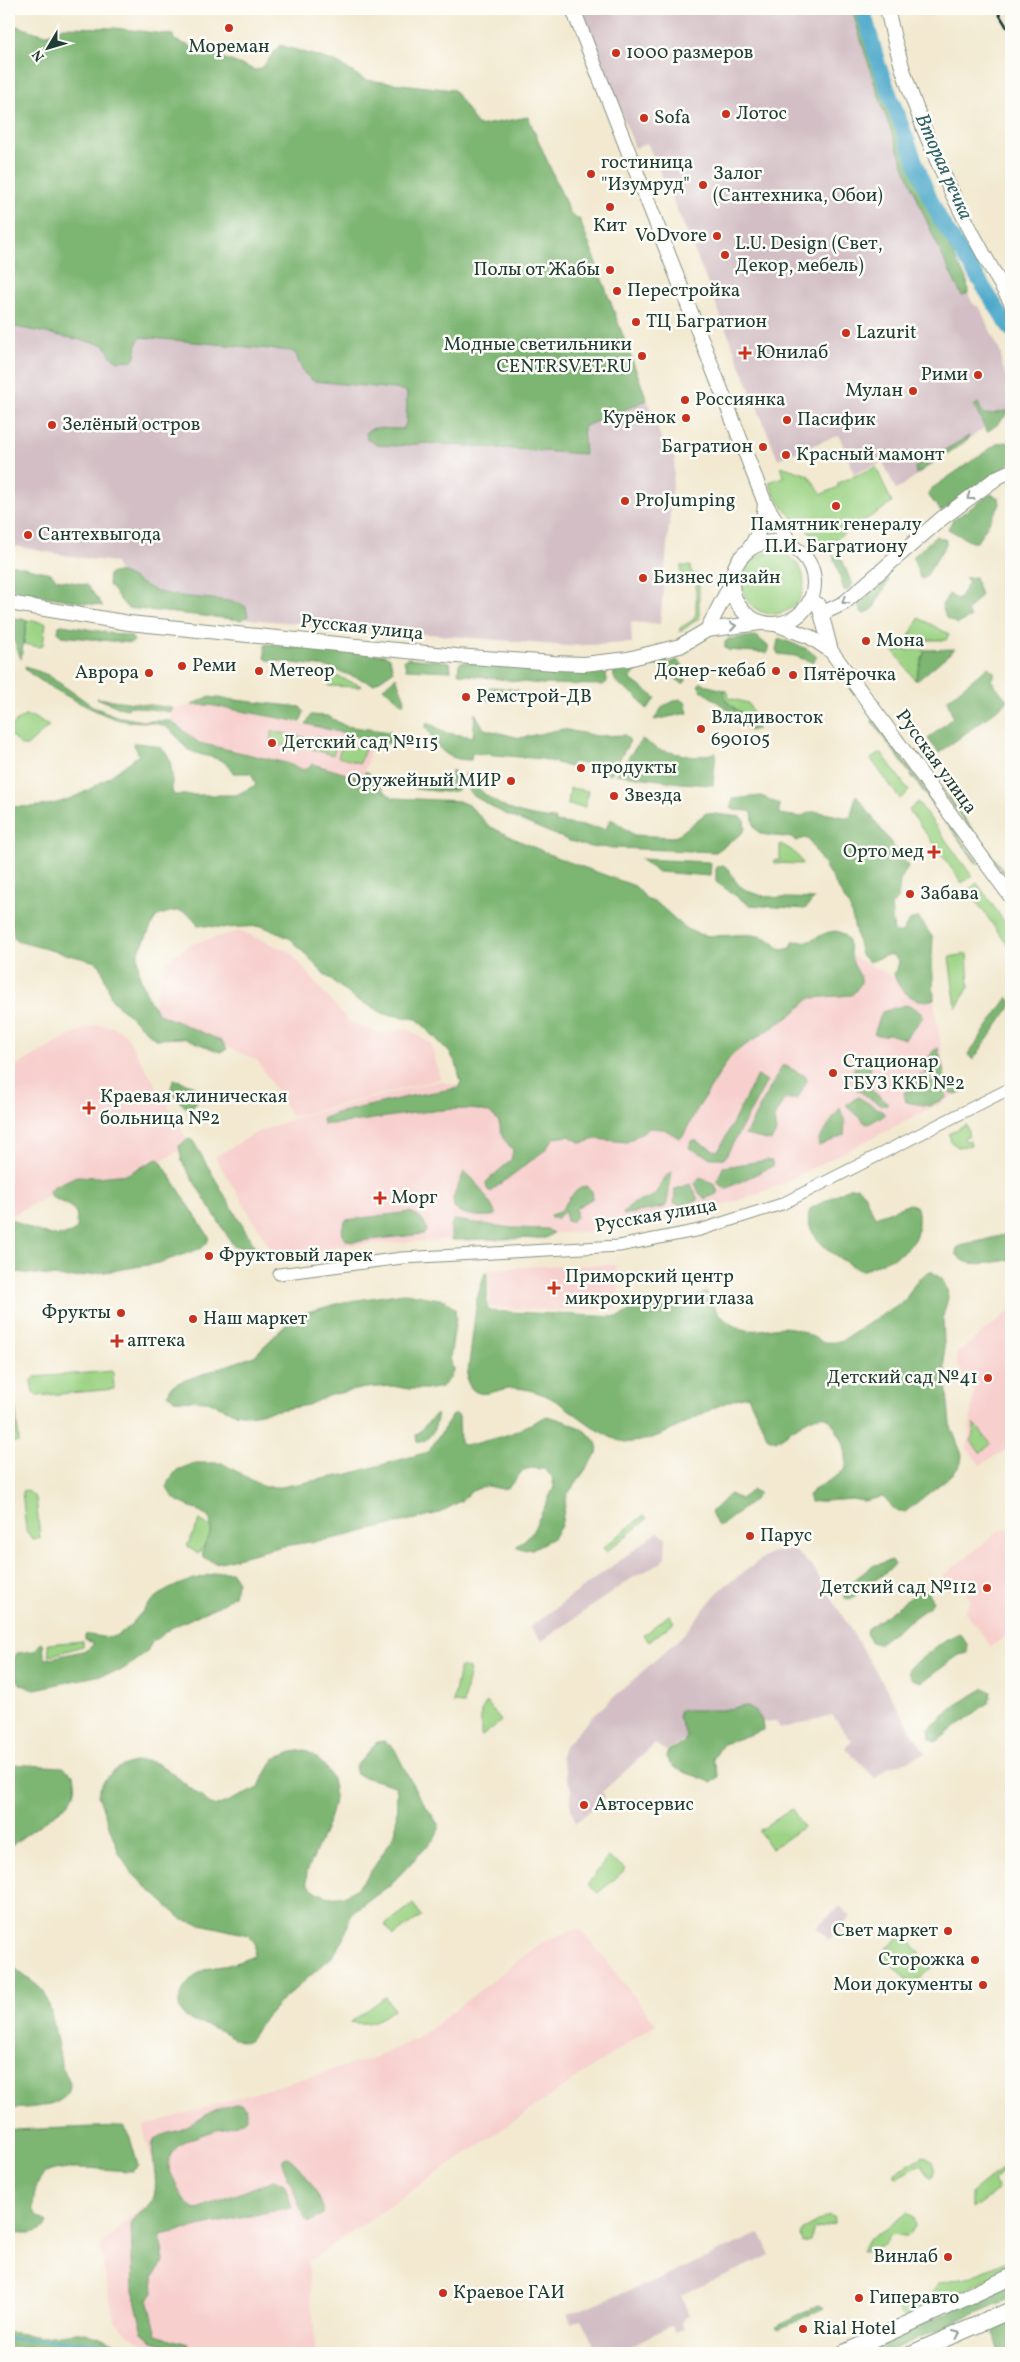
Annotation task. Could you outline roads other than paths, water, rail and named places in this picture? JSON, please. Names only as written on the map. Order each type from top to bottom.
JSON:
[{"type":"highway","points":[[844,2353],[1011,2277]]},
{"type":"highway","points":[[913,2353],[1011,2310]]},
{"type":"main road","points":[[573,9],[766,503],[792,546],[809,563],[814,576],[815,587],[806,608],[794,618],[778,625],[760,622],[742,609],[734,597],[732,582]]},
{"type":"main road","points":[[887,9],[900,60],[938,160],[976,244],[1011,302]]},
{"type":"main road","points":[[821,614],[844,603],[941,519],[998,477],[1011,471]]},
{"type":"main road","points":[[707,630],[732,582],[736,566],[759,534],[764,519],[766,503]]},
{"type":"main road","points":[[749,549],[769,542],[792,546]]},
{"type":"main road","name":"Русская улица","points":[[815,587],[831,650],[1011,897]]},
{"type":"main road","name":"Русская улица","points":[[9,603],[137,624],[554,664],[584,664],[628,659],[680,646],[707,630],[760,622]]},
{"type":"main road","name":"Русская улица","points":[[778,625],[810,637],[831,650]]},
{"type":"street","name":"Русская улица","points":[[279,1274],[402,1258],[619,1246],[700,1230],[782,1204],[1011,1088]]},
{"type":"waterway","name":"Вторая речка","points":[[863,9],[879,66],[926,189],[940,219],[1011,330]]},
{"type":"waterway","points":[[9,2339],[91,2342],[129,2353]]},
{"type":"railway","points":[[996,9],[1011,34]]},
{"type":"place","name":"Мореман","points":[[229,28]]},
{"type":"place","name":"1000 размеров","points":[[616,53]]},
{"type":"place","name":"Лотос","points":[[726,114]]},
{"type":"place","name":"Sofa","points":[[644,118]]},
{"type":"place","name":"гостиница \"Изумруд\"","points":[[591,174]]},
{"type":"place","name":"Залог (Сантехника, Обои)","points":[[703,185]]},
{"type":"place","name":"Кит","points":[[610,207]]},
{"type":"place","name":"VoDvore","points":[[717,236]]},
{"type":"place","name":"L.U. Design (Свет, Декор, мебель)","points":[[725,255]]},
{"type":"place","name":"Полы от Жабы","points":[[610,270]]},
{"type":"place","name":"Перестройка","points":[[617,291]]},
{"type":"place","name":"ТЦ Багратион","points":[[636,322]]},
{"type":"place","name":"Lazurit","points":[[846,333]]},
{"type":"place","name":"Юнилаб","points":[[745,353]]},
{"type":"place","name":"Модные светильники CENTRSVET.RU","points":[[642,356]]},
{"type":"place","name":"Рими","points":[[978,375]]},
{"type":"place","name":"Мулан","points":[[913,391]]},
{"type":"place","name":"Россиянка","points":[[685,400]]},
{"type":"place","name":"Курёнок","points":[[686,418]]},
{"type":"place","name":"Пасифик","points":[[787,420]]},
{"type":"place","name":"Зелёный остров","points":[[52,425]]},
{"type":"place","name":"Багратион","points":[[763,447]]},
{"type":"place","name":"Красный мамонт","points":[[786,455]]},
{"type":"place","name":"ProJumping","points":[[625,501]]},
{"type":"place","name":"Памятник генералу П.И. Багратиону","points":[[836,506]]},
{"type":"place","name":"Сантехвыгода","points":[[28,535]]},
{"type":"place","name":"Бизнес дизайн","points":[[643,578]]},
{"type":"place","name":"Мона","points":[[866,641]]},
{"type":"place","name":"Реми","points":[[182,666]]},
{"type":"place","name":"Метеор","points":[[259,671]]},
{"type":"place","name":"Донер-кебаб","points":[[776,671]]},
{"type":"place","name":"Аврора","points":[[149,673]]},
{"type":"place","name":"Пятёрочка","points":[[793,675]]},
{"type":"place","name":"Ремстрой-ДВ","points":[[466,697]]},
{"type":"place","name":"Владивосток 690105","points":[[701,729]]},
{"type":"place","name":"Детский сад №115","points":[[272,743]]},
{"type":"place","name":"продукты","points":[[581,768]]},
{"type":"place","name":"Оружейный МИР","points":[[511,781]]},
{"type":"place","name":"Звезда","points":[[614,796]]},
{"type":"place","name":"Орто мед","points":[[934,852]]},
{"type":"place","name":"Забава","points":[[910,894]]},
{"type":"place","name":"Стационар ГБУЗ ККБ №2","points":[[833,1073]]},
{"type":"place","name":"Краевая клиническая больница №2","points":[[89,1108]]},
{"type":"place","name":"Морг","points":[[380,1198]]},
{"type":"place","name":"Фруктовый ларек","points":[[209,1256]]},
{"type":"place","name":"Приморский центр микрохирургии глаза","points":[[554,1288]]},
{"type":"place","name":"Фрукты","points":[[121,1313]]},
{"type":"place","name":"Наш маркет","points":[[193,1319]]},
{"type":"place","name":"аптека","points":[[117,1341]]},
{"type":"place","name":"Детский сад №41","points":[[988,1378]]},
{"type":"place","name":"Парус","points":[[750,1536]]},
{"type":"place","name":"Детский сад №112","points":[[987,1588]]},
{"type":"place","name":"Автосервис","points":[[584,1805]]},
{"type":"place","name":"Свет маркет","points":[[948,1931]]},
{"type":"place","name":"Сторожка","points":[[975,1960]]},
{"type":"place","name":"Мои документы","points":[[983,1985]]},
{"type":"place","name":"Винлаб","points":[[948,2257]]},
{"type":"place","name":"Краевое ГАИ","points":[[443,2293]]},
{"type":"place","name":"Гиперавто","points":[[859,2298]]},
{"type":"place","name":"Rial Hotel","points":[[803,2329]]}]
